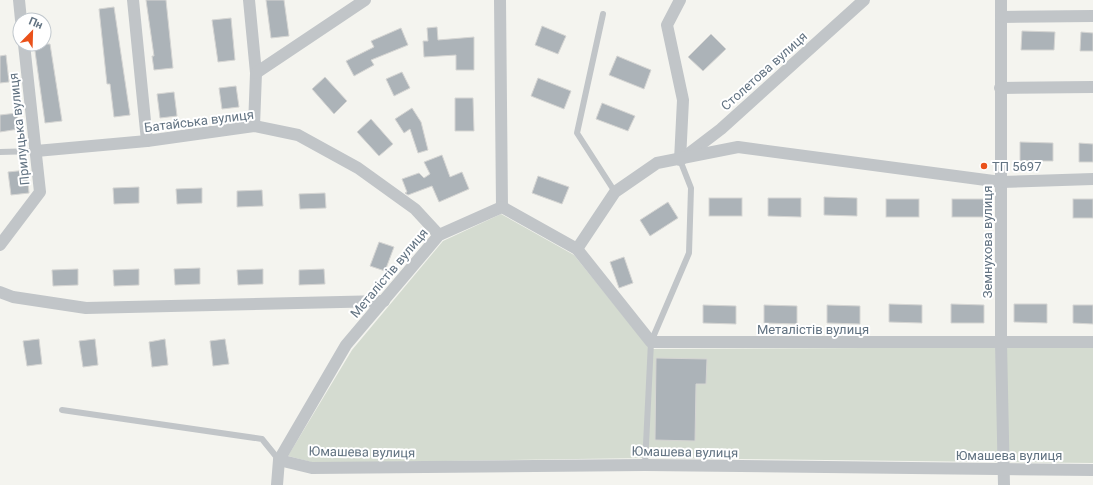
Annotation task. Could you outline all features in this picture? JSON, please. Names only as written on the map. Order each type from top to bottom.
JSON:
[{"type":"street","points":[[19,0],[20,12]]},
{"type":"street","points":[[133,0],[147,141]]},
{"type":"street","points":[[249,0],[256,73],[254,126]]},
{"type":"street","points":[[256,73],[365,0]]},
{"type":"street","points":[[500,0],[502,207],[577,250],[651,342]]},
{"type":"street","points":[[680,0],[667,25],[683,100],[680,160]]},
{"type":"street","name":"Столетова вулиця","points":[[680,160],[721,129],[864,0]]},
{"type":"street","name":"Земнухова вулиця","points":[[1001,0],[1001,343],[1004,485]]},
{"type":"street","points":[[1001,17],[1093,16]]},
{"type":"street","name":"Прилуцька вулиця","points":[[0,245],[40,192],[25,52]]},
{"type":"street","points":[[1000,88],[1093,87]]},
{"type":"street","name":"Батайська вулиця","points":[[36,151],[147,141],[254,126],[298,134],[358,168],[416,209],[439,235]]},
{"type":"street","points":[[577,250],[615,192],[657,164],[738,148],[1001,182],[1093,179]]},
{"type":"street","name":"Металістів вулиця","points":[[279,460],[346,345],[439,235],[502,207]]},
{"type":"street","points":[[0,292],[13,297],[86,308],[384,301]]},
{"type":"street","name":"Металістів вулиця","points":[[651,342],[1093,342]]},
{"type":"street","points":[[277,485],[279,460]]},
{"type":"street","name":"Юмашева вулиця","points":[[279,460],[312,468],[645,465],[1093,470]]},
{"type":"lane","points":[[603,14],[577,133],[615,192]]},
{"type":"lane","name":"Батайська вулиця","points":[[0,152],[36,151]]},
{"type":"lane","points":[[645,465],[651,342],[689,253],[691,188],[680,160]]},
{"type":"lane","points":[[62,410],[262,439],[279,460]]},
{"type":"shaded area","points":[[501,214],[574,255],[650,349],[1093,347],[1093,463],[645,458],[315,463],[288,456],[352,350],[443,241]]},
{"type":"building","points":[[146,0],[166,0],[173,68],[154,70],[152,56],[154,56]]},
{"type":"building","points":[[266,0],[284,0],[289,36],[271,38]]},
{"type":"building","points":[[114,7],[130,115],[114,117],[110,84],[107,84],[99,9]]},
{"type":"building","points":[[231,18],[235,60],[218,62],[212,20]]},
{"type":"building","points":[[542,26],[566,36],[558,54],[535,45]]},
{"type":"building","points":[[437,27],[438,40],[474,37],[474,70],[456,70],[456,55],[424,57],[423,41],[428,41],[427,28]]},
{"type":"building","points":[[401,28],[408,45],[371,60],[374,65],[354,76],[346,61],[374,47],[371,41]]},
{"type":"building","points":[[1022,31],[1055,32],[1054,50],[1021,50]]},
{"type":"building","points":[[1081,32],[1093,33],[1093,51],[1080,51]]},
{"type":"building","points":[[711,34],[726,49],[703,71],[688,57]]},
{"type":"building","points":[[35,52],[51,52],[62,121],[45,123]]},
{"type":"building","points":[[6,55],[9,82],[0,83],[0,56]]},
{"type":"building","points":[[617,56],[651,70],[644,89],[609,75]]},
{"type":"building","points":[[402,72],[410,88],[394,96],[386,79]]},
{"type":"building","points":[[325,77],[347,101],[334,114],[312,89]]},
{"type":"building","points":[[538,78],[571,91],[564,109],[531,96]]},
{"type":"building","points":[[236,86],[239,107],[222,109],[219,88]]},
{"type":"building","points":[[174,92],[177,116],[160,118],[157,94]]},
{"type":"building","points":[[455,98],[473,98],[474,131],[455,131]]},
{"type":"building","points":[[602,103],[635,116],[628,131],[596,119]]},
{"type":"building","points":[[412,108],[421,122],[428,150],[418,153],[410,129],[404,133],[395,119]]},
{"type":"building","points":[[17,113],[19,129],[0,132],[0,115]]},
{"type":"building","points":[[371,119],[393,144],[379,156],[357,132]]},
{"type":"building","points":[[1020,142],[1053,143],[1053,161],[1020,161]]},
{"type":"building","points":[[1079,143],[1093,144],[1093,162],[1079,162]]},
{"type":"building","points":[[442,155],[450,177],[462,172],[469,189],[439,202],[432,186],[408,195],[405,193],[407,192],[402,179],[419,173],[424,178],[430,174],[424,162]]},
{"type":"building","points":[[27,170],[29,193],[11,195],[8,172]]},
{"type":"building","points":[[538,176],[569,187],[562,204],[532,193]]},
{"type":"building","points":[[139,187],[139,203],[114,204],[113,188]]},
{"type":"building","points":[[202,188],[202,203],[177,204],[176,189]]},
{"type":"building","points":[[262,190],[263,206],[237,207],[237,191]]},
{"type":"building","points":[[325,193],[326,208],[300,209],[299,194]]},
{"type":"building","points":[[824,197],[857,198],[857,216],[824,215]]},
{"type":"building","points":[[709,198],[742,198],[742,216],[709,216]]},
{"type":"building","points":[[768,198],[801,198],[801,217],[768,216]]},
{"type":"building","points":[[886,199],[919,199],[919,217],[886,217]]},
{"type":"building","points":[[952,199],[985,199],[985,217],[952,217]]},
{"type":"building","points":[[1073,199],[1093,199],[1093,218],[1073,218]]},
{"type":"building","points":[[668,202],[678,218],[650,236],[640,220]]},
{"type":"building","points":[[379,242],[394,247],[385,271],[370,266]]},
{"type":"building","points":[[624,257],[633,283],[619,288],[610,262]]},
{"type":"building","points":[[200,268],[200,284],[175,285],[174,269]]},
{"type":"building","points":[[78,269],[78,285],[53,286],[52,270]]},
{"type":"building","points":[[139,269],[139,285],[114,286],[113,270]]},
{"type":"building","points":[[263,269],[263,284],[238,285],[237,270]]},
{"type":"building","points":[[324,269],[325,284],[299,285],[299,270]]},
{"type":"building","points":[[889,304],[922,305],[922,323],[889,322]]},
{"type":"building","points":[[951,304],[984,305],[984,323],[951,323]]},
{"type":"building","points":[[1014,304],[1047,304],[1047,323],[1014,322]]},
{"type":"building","points":[[703,305],[736,306],[736,324],[703,323]]},
{"type":"building","points":[[764,305],[797,306],[797,324],[764,323]]},
{"type":"building","points":[[827,305],[860,306],[860,324],[827,323]]},
{"type":"building","points":[[1073,305],[1093,305],[1093,324],[1073,323]]},
{"type":"building","points":[[39,339],[42,364],[27,366],[23,341]]},
{"type":"building","points":[[95,339],[98,365],[83,367],[79,341]]},
{"type":"building","points":[[165,339],[168,365],[152,367],[149,342]]},
{"type":"building","points":[[225,339],[229,364],[213,366],[210,341]]},
{"type":"building","points":[[656,358],[707,359],[706,384],[696,384],[695,441],[655,440]]},
{"type":"place","name":"ТП 5697","points":[[984,166]]}]
